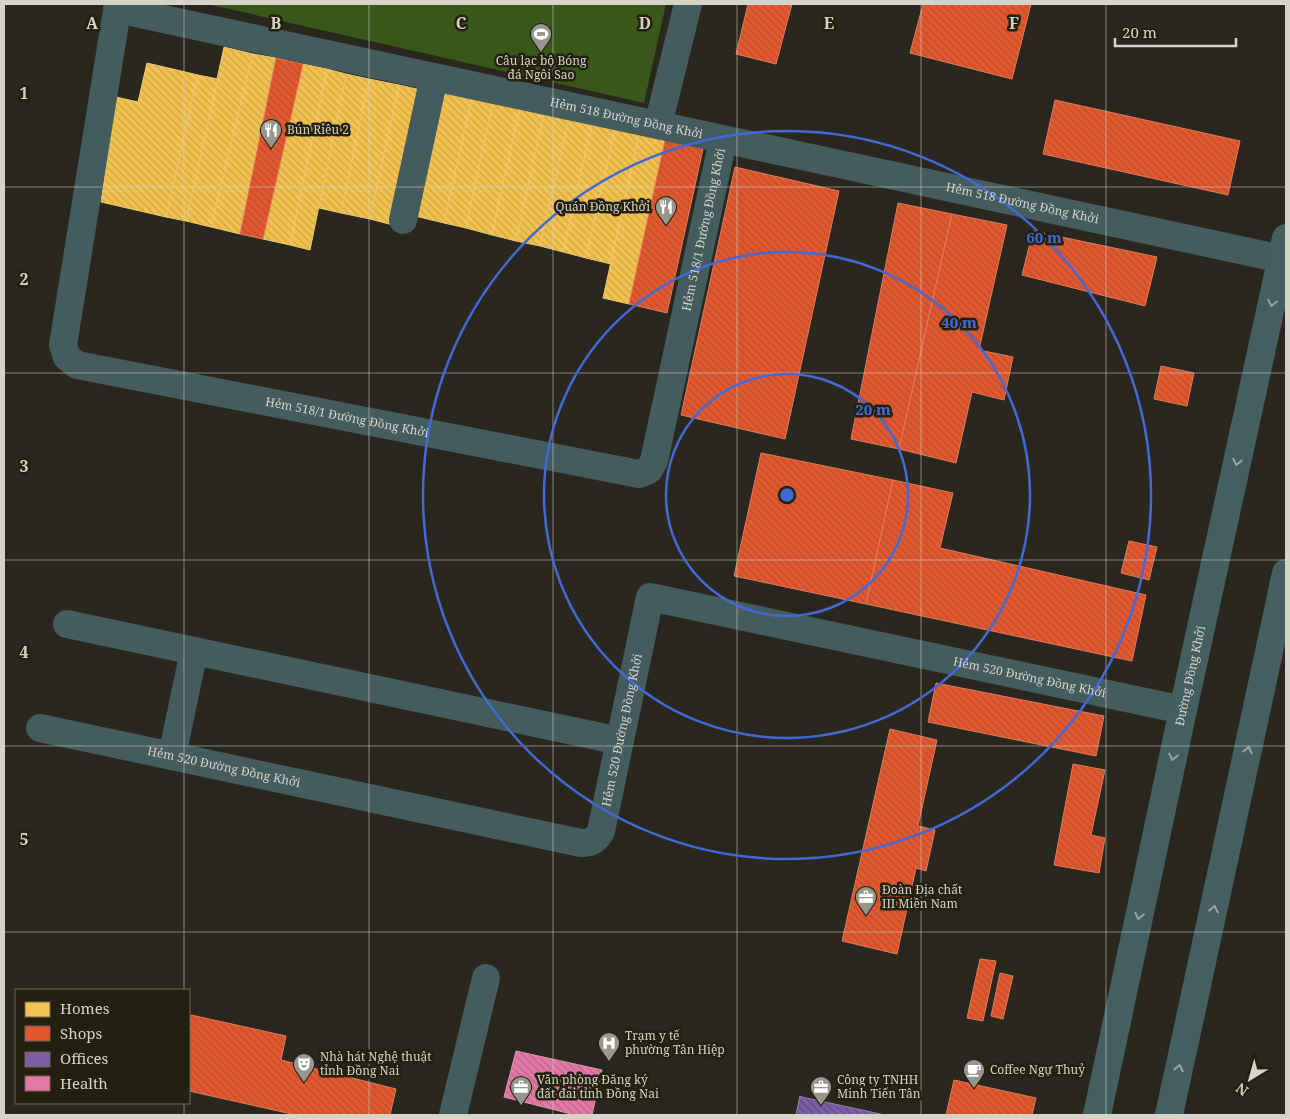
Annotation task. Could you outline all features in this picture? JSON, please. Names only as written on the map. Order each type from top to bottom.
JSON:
[{"type":"main road","name":"Đường Đồng Khởi","points":[[1097,1115],[1284,249]]},
{"type":"main road","points":[[1169,1115],[1286,573]]},
{"type":"street","points":[[658,125],[688,4]]},
{"type":"street","name":"Hẻm 518 Đường Đồng Khởi","points":[[117,6],[723,140],[1284,249]]},
{"type":"street","name":"Hẻm 518/1 Đường Đồng Khởi","points":[[117,6],[63,345],[67,357],[77,365],[639,474],[649,470],[654,461],[723,140]]},
{"type":"street","points":[[403,220],[434,77]]},
{"type":"street","name":"Hẻm 520 Đường Đồng Khởi","points":[[40,728],[581,843],[589,843],[596,839],[601,831],[650,596],[1183,710]]},
{"type":"street","points":[[67,624],[620,742]]},
{"type":"street","points":[[172,756],[194,651]]},
{"type":"street","points":[[453,1115],[486,978]]},
{"type":"green space","name":"Câu lạc bộ Bóng đá Ngôi Sao","points":[[207,4],[666,4],[644,103]]},
{"type":"building: Homes","points":[[224,47],[253,54],[211,227],[186,221]]},
{"type":"building: Homes","points":[[253,54],[276,58],[240,234],[211,227]]},
{"type":"building: Homes","points":[[147,63],[198,75],[166,217],[101,202],[116,97],[138,102]]},
{"type":"building: Homes","points":[[303,64],[327,69],[290,245],[263,239]]},
{"type":"building: Homes","points":[[327,69],[346,74],[310,250],[290,245]]},
{"type":"building: Homes","points":[[346,74],[369,79],[341,213],[319,208]]},
{"type":"building: Homes","points":[[198,75],[218,79],[186,221],[166,217]]},
{"type":"building: Homes","points":[[369,79],[399,85],[370,219],[341,213]]},
{"type":"building: Homes","points":[[399,85],[421,90],[393,225],[370,219]]},
{"type":"building: Homes","points":[[443,92],[472,98],[444,223],[415,216]]},
{"type":"building: Homes","points":[[472,98],[493,103],[466,228],[444,223]]},
{"type":"building: Homes","points":[[493,103],[520,108],[492,235],[466,228]]},
{"type":"building: Homes","points":[[520,108],[544,113],[516,241],[492,235]]},
{"type":"building: Homes","points":[[544,113],[569,118],[540,246],[516,241]]},
{"type":"building: Homes","points":[[569,118],[592,124],[563,252],[540,246]]},
{"type":"building: Homes","points":[[592,124],[615,129],[586,258],[563,252]]},
{"type":"building: Homes","points":[[615,129],[639,134],[611,264],[586,258]]},
{"type":"building: Homes","points":[[639,134],[665,140],[629,304],[603,298]]},
{"type":"building: Shops","points":[[748,4],[792,4],[776,64],[736,54]]},
{"type":"building: Shops","points":[[923,4],[1031,4],[1012,79],[910,53]]},
{"type":"building: Shops","name":"Bún Riêu 2","points":[[276,58],[303,64],[263,239],[240,234]]},
{"type":"building: Shops","points":[[1055,100],[1240,141],[1228,195],[1043,154]]},
{"type":"building: Shops","name":"Quán Đồng Khởi","points":[[665,140],[703,149],[667,313],[629,304]]},
{"type":"building: Shops","points":[[735,167],[839,191],[785,439],[681,415]]},
{"type":"building: Shops","points":[[898,203],[952,214],[899,449],[851,439]]},
{"type":"building: Shops","points":[[952,214],[1007,225],[979,350],[1013,357],[1004,400],[972,392],[956,463],[899,449]]},
{"type":"building: Shops","points":[[1033,231],[1157,257],[1145,306],[1022,275]]},
{"type":"building: Shops","points":[[1161,366],[1194,373],[1187,406],[1154,399]]},
{"type":"building: Shops","points":[[761,453],[893,480],[866,604],[734,576]]},
{"type":"building: Shops","points":[[893,480],[953,493],[940,548],[1146,595],[1132,661],[866,604]]},
{"type":"building: Shops","points":[[1129,541],[1157,547],[1149,580],[1121,573]]},
{"type":"building: Shops","points":[[936,683],[1104,716],[1096,756],[928,722]]},
{"type":"building: Shops","points":[[890,729],[937,740],[918,826],[935,830],[926,871],[916,868],[897,954],[842,941]]},
{"type":"building: Shops","points":[[1073,764],[1105,770],[1091,835],[1105,838],[1099,873],[1054,865]]},
{"type":"building: Shops","points":[[980,959],[996,961],[983,1021],[967,1018]]},
{"type":"building: Shops","points":[[1000,973],[1013,976],[1003,1019],[991,1016]]},
{"type":"building: Shops","name":"Nhà hát Nghệ thuật tỉnh Đồng Nai","points":[[191,1015],[286,1036],[281,1060],[396,1089],[390,1115],[296,1115],[190,1091]]},
{"type":"building: Shops","name":"Coffee Ngự Thuỷ","points":[[954,1080],[1036,1098],[1032,1115],[946,1115]]},
{"type":"building: Offices","name":"Công ty TNHH Minh Tiến Tân","points":[[800,1096],[802,1097],[885,1115],[796,1115]]},
{"type":"building: Health","points":[[516,1051],[602,1070],[592,1115],[575,1115],[504,1097]]},
{"type":"place","name":"Câu lạc bộ Bóng đá Ngôi Sao","points":[[541,53]]},
{"type":"place","name":"Bún Riêu 2","points":[[271,149]]},
{"type":"place","name":"Quán Đồng Khởi","points":[[666,226]]},
{"type":"place","name":"Đoàn Địa chất III Miền Nam","points":[[866,916]]},
{"type":"place","name":"Trạm y tế phường Tân Hiệp","points":[[609,1062]]},
{"type":"place","name":"Nhà hát Nghệ thuật tỉnh Đồng Nai","points":[[304,1083]]},
{"type":"place","name":"Coffee Ngự Thuỷ","points":[[974,1089]]},
{"type":"place","name":"Văn phòng Đăng ký đất đai tỉnh Đồng Nai","points":[[521,1106]]},
{"type":"place","name":"Công ty TNHH Minh Tiến Tân","points":[[821,1106]]}]
